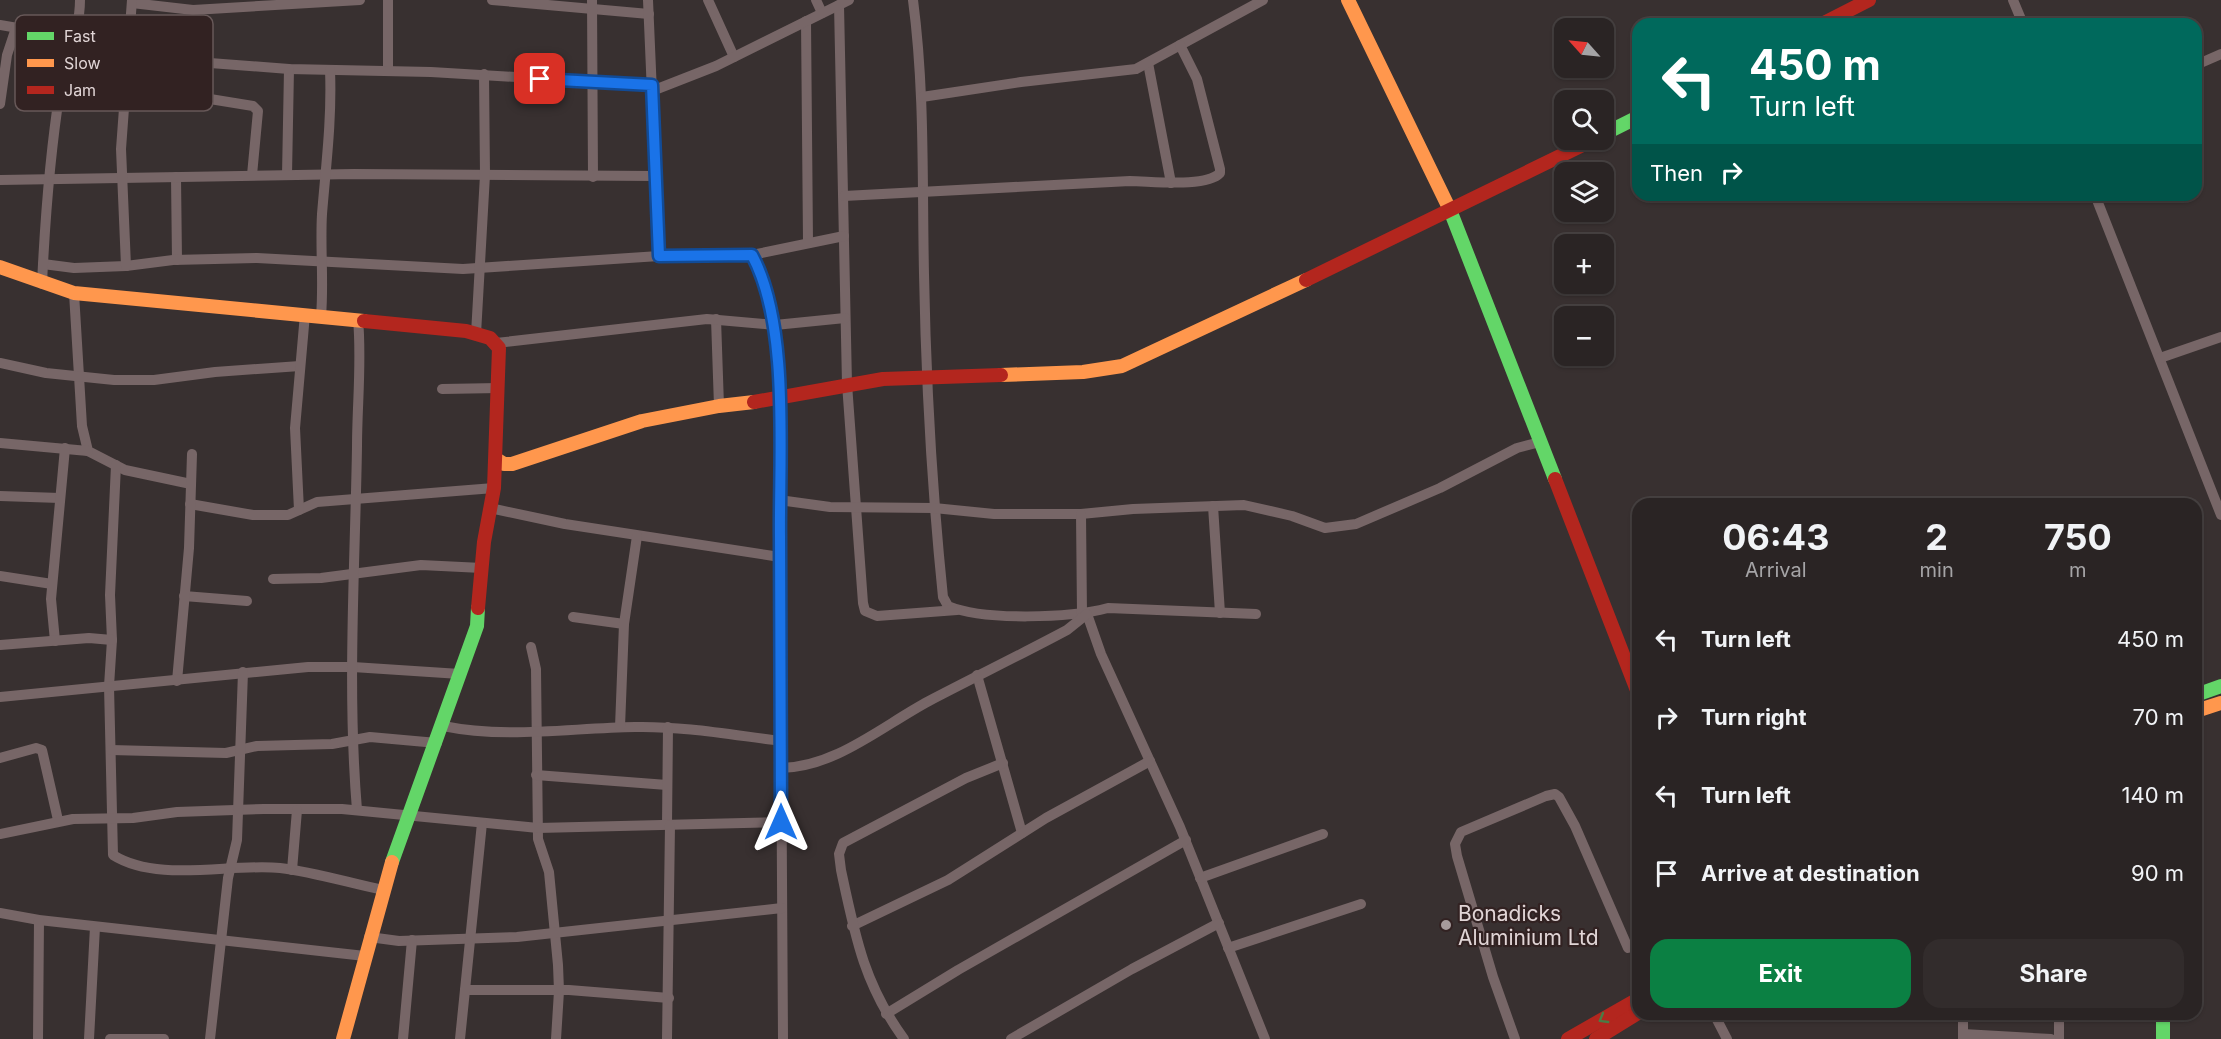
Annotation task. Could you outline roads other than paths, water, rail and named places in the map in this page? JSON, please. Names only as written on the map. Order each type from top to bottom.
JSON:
[{"type":"street","points":[[80,0],[80,15]]},
{"type":"street","points":[[132,2],[193,10],[239,4],[360,0]]},
{"type":"street","points":[[388,0],[388,70]]},
{"type":"street","points":[[492,0],[592,4],[649,14]]},
{"type":"street","points":[[648,0],[659,256]]},
{"type":"street","points":[[708,0],[735,57]]},
{"type":"street","points":[[816,0],[822,13]]},
{"type":"street","points":[[213,63],[288,69],[484,74],[652,88],[735,57],[849,0]]},
{"type":"street","points":[[913,0],[921,58],[926,378],[934,508],[943,597],[948,606],[980,614],[1084,614],[1108,608],[1256,614]]},
{"type":"street","points":[[922,97],[1021,82],[1136,69],[1263,0]]},
{"type":"street","points":[[1348,0],[1450,211],[1632,678]]},
{"type":"street","points":[[1834,18],[1869,0]]},
{"type":"street","points":[[2013,0],[2020,18]]},
{"type":"street","points":[[592,4],[593,177]]},
{"type":"street","points":[[839,5],[845,318],[856,508],[865,611],[877,616],[957,610]]},
{"type":"street","points":[[806,21],[808,242]]},
{"type":"street","points":[[0,25],[15,28]]},
{"type":"street","points":[[0,98],[7,55],[15,31]]},
{"type":"street","points":[[844,195],[1130,181],[1171,183],[1214,179],[1220,173],[1197,79],[1180,45]]},
{"type":"street","points":[[2202,62],[2221,54]]},
{"type":"street","points":[[1148,63],[1171,183]]},
{"type":"street","points":[[287,175],[288,69]]},
{"type":"street","points":[[321,316],[322,214],[327,175],[330,70]]},
{"type":"street","points":[[476,333],[484,175],[484,74]]},
{"type":"street","points":[[213,99],[253,106],[258,111],[252,175]]},
{"type":"street","points":[[42,284],[58,111]]},
{"type":"street","points":[[124,111],[121,178],[126,266]]},
{"type":"street","points":[[1614,129],[1632,120]]},
{"type":"street","points":[[496,459],[504,464],[512,464],[642,421],[719,406],[779,400],[848,384],[926,378],[1083,372],[1122,366],[1450,211],[1573,150]]},
{"type":"street","points":[[0,180],[50,181],[252,175],[654,176]]},
{"type":"street","points":[[177,177],[177,260]]},
{"type":"street","points":[[2097,201],[2221,514]]},
{"type":"street","points":[[43,264],[74,268],[126,266],[177,260],[257,258],[478,268],[659,256],[752,255],[844,236]]},
{"type":"street","points":[[752,255],[762,274],[774,325],[779,400],[783,1039]]},
{"type":"street","points":[[0,267],[42,284],[74,293],[305,314],[476,333],[496,343],[716,319],[774,325],[845,318]]},
{"type":"street","points":[[74,293],[82,426],[88,451]]},
{"type":"street","points":[[299,510],[295,428],[305,314]]},
{"type":"street","points":[[716,319],[719,406]]},
{"type":"street","points":[[357,810],[351,742],[352,574],[361,369],[358,320]]},
{"type":"street","points":[[2160,358],[2221,337]]},
{"type":"street","points":[[343,1039],[383,890],[477,626],[483,542],[494,488],[496,459],[500,356],[496,343]]},
{"type":"street","points":[[0,363],[46,373],[78,374],[114,380],[154,380],[214,372],[300,366]]},
{"type":"street","points":[[442,389],[499,388]]},
{"type":"street","points":[[779,500],[856,508],[934,508],[994,514],[1081,514],[1133,509],[1244,505],[1292,516],[1324,528],[1356,524],[1440,488],[1517,448],[1540,442]]},
{"type":"street","points":[[0,443],[88,451],[125,470],[191,484]]},
{"type":"street","points":[[56,641],[52,584],[65,448]]},
{"type":"street","points":[[177,681],[192,454]]},
{"type":"street","points":[[116,465],[110,595],[112,640],[108,686],[111,750],[110,816],[113,855],[122,861],[161,868],[292,870],[383,890]]},
{"type":"street","points":[[190,504],[253,514],[288,515],[317,502],[494,488]]},
{"type":"street","points":[[0,496],[60,498]]},
{"type":"street","points":[[1213,506],[1220,613]]},
{"type":"street","points":[[490,508],[565,524],[780,557]]},
{"type":"street","points":[[1081,514],[1084,614],[1186,840],[1264,1039]]},
{"type":"street","points":[[620,727],[624,624],[637,536]]},
{"type":"street","points":[[273,579],[352,574],[421,565],[482,568]]},
{"type":"street","points":[[0,576],[52,584]]},
{"type":"street","points":[[184,596],[247,602]]},
{"type":"street","points":[[781,768],[801,768],[831,758],[977,675],[1067,630],[1084,614]]},
{"type":"street","points":[[573,618],[624,624]]},
{"type":"street","points":[[0,645],[112,640]]},
{"type":"street","points":[[531,647],[536,669],[538,828],[541,854],[549,872],[559,991],[556,1039]]},
{"type":"street","points":[[0,697],[177,681],[243,672],[353,667],[460,674]]},
{"type":"street","points":[[210,1039],[220,938],[239,811],[243,672]]},
{"type":"street","points":[[977,675],[1022,833]]},
{"type":"street","points":[[2202,693],[2221,686]]},
{"type":"street","points":[[2202,709],[2221,703]]},
{"type":"street","points":[[443,726],[482,733],[668,727],[781,741]]},
{"type":"street","points":[[668,727],[668,1039]]},
{"type":"street","points":[[111,750],[242,751],[257,746],[351,742],[370,737],[437,743]]},
{"type":"street","points":[[0,758],[36,748],[42,750],[58,820]]},
{"type":"street","points":[[852,926],[948,880],[1022,833],[1150,761]]},
{"type":"street","points":[[904,1039],[886,1014],[867,977],[852,926],[839,854],[843,843],[966,778],[1003,763]]},
{"type":"street","points":[[536,775],[667,785]]},
{"type":"street","points":[[1515,1039],[1493,976],[1457,856],[1455,844],[1461,832],[1555,794],[1559,797],[1575,826],[1628,948]]},
{"type":"street","points":[[0,834],[58,820],[110,816],[133,818],[177,812],[297,810],[357,810],[408,817],[538,828],[781,822]]},
{"type":"street","points":[[292,870],[297,810]]},
{"type":"street","points":[[460,1039],[482,823]]},
{"type":"street","points":[[1200,878],[1323,834]]},
{"type":"street","points":[[886,1014],[958,970],[1186,840]]},
{"type":"street","points":[[1228,948],[1361,904]]},
{"type":"street","points":[[369,937],[412,940],[517,937],[782,908]]},
{"type":"street","points":[[0,913],[94,927],[220,938],[365,956]]},
{"type":"street","points":[[38,1039],[39,920]]},
{"type":"street","points":[[1011,1039],[1132,969],[1219,923]]},
{"type":"street","points":[[89,1039],[94,927]]},
{"type":"street","points":[[403,1039],[412,940]]},
{"type":"street","points":[[465,990],[559,991],[669,998]]},
{"type":"street","points":[[1568,1039],[1632,1002]]},
{"type":"street","points":[[1596,1039],[1632,1017]]},
{"type":"street","points":[[1717,1020],[1727,1039]]},
{"type":"street","points":[[1963,1020],[1963,1037],[2051,1039]]},
{"type":"street","points":[[2059,1020],[2059,1039]]},
{"type":"street","points":[[2163,1020],[2163,1039]]},
{"type":"street","points":[[110,1039],[164,1039]]},
{"type":"place","name":"Bonadicks Aluminium Ltd","points":[[1446,925]]}]
